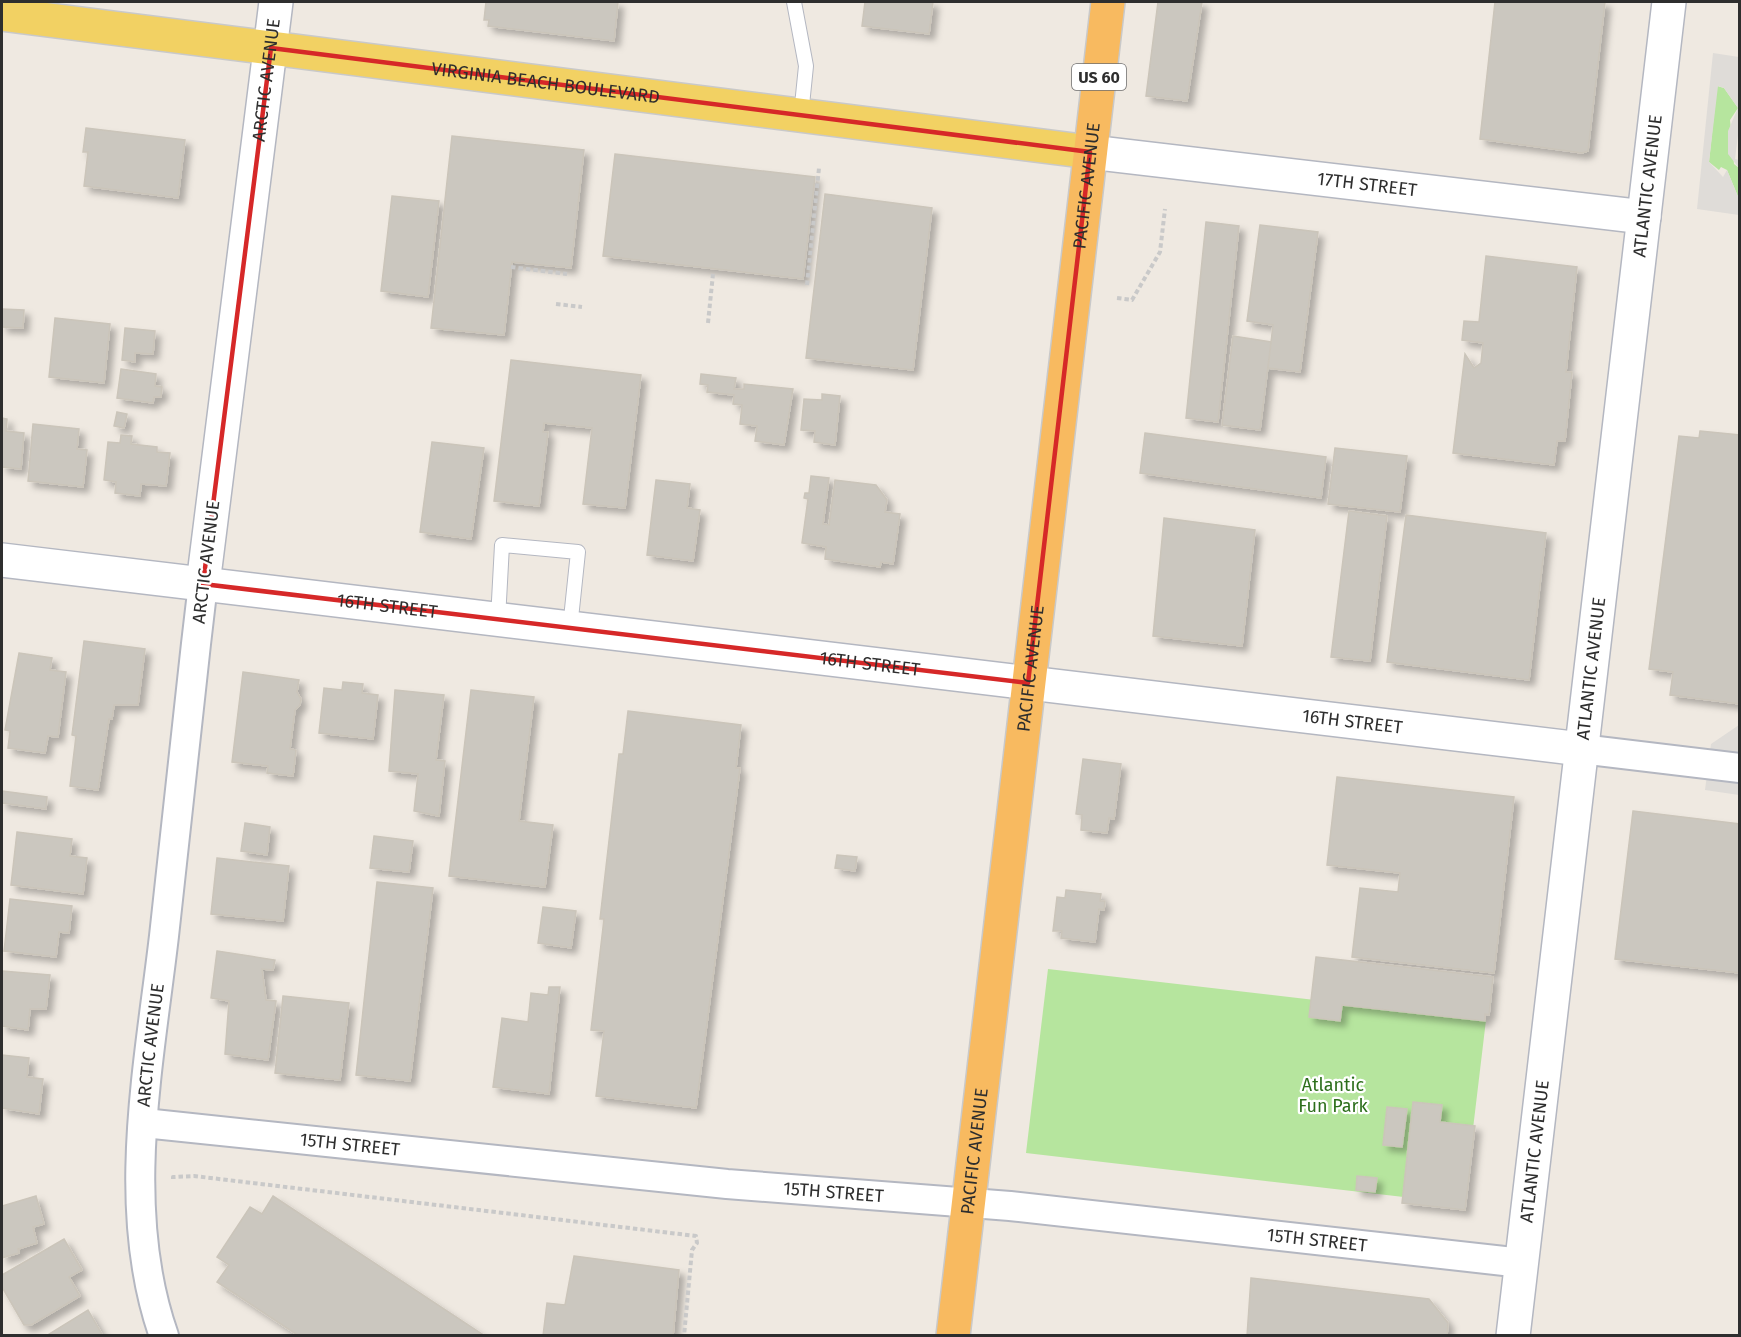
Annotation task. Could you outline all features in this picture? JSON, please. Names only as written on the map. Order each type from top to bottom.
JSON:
[{"type":"highway","name":"PACIFIC AVENUE","points":[[953,1335],[1108,2]]},
{"type":"main road","name":"VIRGINIA BEACH BOULEVARD","points":[[2,14],[1090,152]]},
{"type":"street","name":"ARCTIC AVENUE","points":[[164,1335],[149,1284],[143,1243],[141,1178],[144,1123],[203,584],[276,2]]},
{"type":"street","name":"ATLANTIC AVENUE","points":[[1513,1335],[1669,2]]},
{"type":"street","name":"17TH STREET","points":[[1090,152],[1644,217]]},
{"type":"street","name":"16TH STREET","points":[[2,560],[1740,768]]},
{"type":"street","name":"15TH STREET","points":[[144,1123],[727,1184],[968,1203],[1522,1263]]},
{"type":"lane","points":[[794,2],[806,66],[801,115]]},
{"type":"lane","points":[[498,619],[502,545],[578,552],[570,628]]},
{"type":"path","points":[[807,285],[819,168]]},
{"type":"path","points":[[1116,298],[1132,300],[1160,252],[1165,209]]},
{"type":"path","points":[[511,267],[567,274]]},
{"type":"path","points":[[708,323],[713,274]]},
{"type":"path","points":[[556,304],[582,307]]},
{"type":"path","points":[[173,1185],[173,1177],[194,1176],[696,1236],[697,1243],[692,1250],[684,1335]]},
{"type":"highlighted area","points":[[271,48],[1090,152],[1028,683],[203,584]]},
{"type":"green space","points":[[1717,86],[1724,88],[1738,108],[1730,120],[1734,164],[1739,168],[1739,199],[1727,170],[1721,167],[1719,170],[1709,162]]},
{"type":"green space","name":"Atlantic Fun Park","points":[[1048,969],[1486,1020],[1464,1204],[1026,1153]]},
{"type":"shaded area","points":[[1713,53],[1739,57],[1740,119],[1735,159],[1739,160],[1739,168],[1728,154],[1728,131],[1738,108],[1724,88],[1718,86],[1709,162],[1723,177],[1727,170],[1739,199],[1739,215],[1697,209]]},
{"type":"shaded area","points":[[1739,725],[1739,795],[1705,790],[1711,744]]},
{"type":"building","points":[[486,2],[618,2],[614,41],[488,26],[489,20],[484,20]]},
{"type":"building","points":[[865,2],[933,2],[929,34],[862,26]]},
{"type":"building","points":[[1158,2],[1202,2],[1187,101],[1146,96]]},
{"type":"building","points":[[1495,2],[1605,2],[1588,151],[1582,153],[1480,139]]},
{"type":"building","points":[[86,128],[185,140],[178,198],[84,186],[88,152],[83,152]]},
{"type":"building","points":[[452,136],[584,150],[571,268],[512,262],[504,335],[431,328]]},
{"type":"building","points":[[615,154],[815,177],[803,279],[603,256]]},
{"type":"building","points":[[825,194],[932,208],[913,370],[806,358]]},
{"type":"building","points":[[392,196],[439,201],[428,297],[381,291]]},
{"type":"building","points":[[1206,222],[1239,226],[1218,422],[1186,418]]},
{"type":"building","points":[[1260,225],[1318,232],[1300,372],[1268,368],[1273,325],[1247,321]]},
{"type":"building","points":[[1486,256],[1577,267],[1566,372],[1572,372],[1565,441],[1557,441],[1554,465],[1453,453],[1465,354],[1474,368],[1481,363],[1483,343],[1462,340],[1464,321],[1479,322]]},
{"type":"building","points":[[2,309],[24,310],[23,328],[2,327]]},
{"type":"building","points":[[55,318],[110,324],[104,383],[49,377]]},
{"type":"building","points":[[125,328],[155,331],[153,354],[135,353],[135,362],[122,360]]},
{"type":"building","points":[[1233,336],[1271,342],[1260,430],[1222,425]]},
{"type":"building","points":[[511,360],[641,375],[625,508],[583,504],[592,428],[544,423],[543,432],[548,432],[539,506],[494,501]]},
{"type":"building","points":[[121,369],[156,374],[155,386],[162,387],[161,397],[154,397],[153,403],[117,398]]},
{"type":"building","points":[[701,374],[736,378],[734,389],[744,389],[744,384],[793,389],[784,445],[755,441],[757,426],[740,424],[742,405],[733,404],[734,395],[707,392],[708,385],[700,384]]},
{"type":"building","points":[[822,394],[840,396],[835,445],[814,442],[815,431],[801,430],[804,399],[822,400]]},
{"type":"building","points":[[117,412],[127,414],[124,428],[114,426]]},
{"type":"building","points":[[2,418],[7,419],[6,431],[24,433],[21,469],[2,467]]},
{"type":"building","points":[[33,424],[79,429],[77,449],[87,450],[83,487],[28,481]]},
{"type":"building","points":[[1700,431],[1740,435],[1740,704],[1670,695],[1673,672],[1649,669],[1679,436],[1699,438]]},
{"type":"building","points":[[1145,433],[1326,457],[1321,498],[1140,473]]},
{"type":"building","points":[[121,435],[132,436],[131,444],[157,447],[157,452],[170,453],[166,486],[141,484],[140,496],[115,493],[116,482],[104,480],[108,442],[120,443]]},
{"type":"building","points":[[432,442],[484,448],[471,539],[420,532]]},
{"type":"building","points":[[1335,448],[1407,456],[1400,512],[1328,504]]},
{"type":"building","points":[[811,476],[829,478],[823,524],[829,525],[835,480],[876,485],[887,500],[885,512],[900,514],[893,564],[881,562],[880,567],[825,559],[826,547],[802,543],[808,499],[804,498],[805,493],[809,493]]},
{"type":"building","points":[[656,480],[690,484],[687,508],[700,510],[693,561],[647,555]]},
{"type":"building","points":[[1349,511],[1387,516],[1370,661],[1331,657]]},
{"type":"building","points":[[1406,515],[1546,533],[1529,680],[1387,662]]},
{"type":"building","points":[[1164,518],[1255,530],[1242,646],[1153,636]]},
{"type":"building","points":[[84,641],[145,649],[138,705],[114,705],[112,719],[109,719],[98,790],[70,786],[76,736],[72,735]]},
{"type":"building","points":[[19,653],[52,658],[50,670],[66,672],[58,737],[48,736],[45,753],[8,748],[10,731],[5,730]]},
{"type":"building","points":[[243,672],[299,680],[297,692],[301,699],[300,705],[295,710],[290,749],[296,750],[293,776],[267,773],[268,766],[232,762]]},
{"type":"building","points":[[343,682],[363,684],[362,693],[378,695],[373,739],[319,733],[324,688],[342,690]]},
{"type":"building","points":[[395,690],[444,695],[436,760],[445,761],[439,816],[414,811],[418,774],[389,771]]},
{"type":"building","points":[[471,690],[534,697],[519,821],[553,825],[545,887],[449,876]]},
{"type":"building","points":[[628,711],[741,725],[736,768],[740,768],[696,1108],[596,1096],[604,1031],[591,1030],[604,919],[600,919],[619,754],[623,754]]},
{"type":"building","points":[[1083,759],[1121,764],[1114,819],[1109,818],[1107,833],[1081,830],[1082,815],[1076,814]]},
{"type":"building","points":[[1337,777],[1514,797],[1494,973],[1352,957],[1360,888],[1398,892],[1400,873],[1327,865]]},
{"type":"building","points":[[2,791],[47,797],[46,809],[2,803]]},
{"type":"building","points":[[1633,811],[1740,824],[1740,973],[1615,959]]},
{"type":"building","points":[[245,823],[270,827],[267,855],[241,851]]},
{"type":"building","points":[[17,832],[72,839],[70,856],[87,858],[83,894],[11,885]]},
{"type":"building","points":[[374,836],[413,841],[409,872],[370,868]]},
{"type":"building","points":[[837,855],[857,857],[855,871],[835,868]]},
{"type":"building","points":[[217,858],[289,866],[283,921],[211,914]]},
{"type":"building","points":[[377,882],[433,888],[410,1081],[356,1075]]},
{"type":"building","points":[[1066,890],[1101,894],[1100,901],[1105,901],[1104,910],[1099,909],[1095,942],[1061,938],[1062,931],[1053,931],[1057,897],[1065,898]]},
{"type":"building","points":[[10,899],[72,906],[69,933],[59,932],[56,957],[4,951]]},
{"type":"building","points":[[543,907],[576,911],[571,948],[538,943]]},
{"type":"building","points":[[217,951],[275,960],[273,970],[262,969],[266,1000],[276,1001],[268,1060],[225,1054],[229,1001],[211,998]]},
{"type":"building","points":[[1316,957],[1493,977],[1489,1015],[1485,1014],[1485,1021],[1342,1005],[1340,1021],[1309,1017]]},
{"type":"building","points":[[2,971],[50,975],[46,1009],[30,1009],[28,1030],[2,1026]]},
{"type":"building","points":[[549,987],[560,987],[549,1094],[493,1087],[502,1018],[528,1022],[531,993],[548,995]]},
{"type":"building","points":[[283,996],[349,1003],[340,1080],[275,1073]]},
{"type":"building","points":[[2,1055],[29,1058],[27,1077],[43,1079],[39,1114],[2,1108]]},
{"type":"building","points":[[1413,1102],[1442,1105],[1440,1122],[1475,1126],[1465,1210],[1402,1203]]},
{"type":"building","points":[[1387,1107],[1407,1109],[1402,1147],[1383,1145]]},
{"type":"building","points":[[1357,1176],[1377,1178],[1375,1192],[1356,1190]]},
{"type":"building","points":[[36,1196],[44,1224],[33,1227],[37,1243],[18,1249],[19,1253],[2,1258],[2,1206]]},
{"type":"building","points":[[273,1196],[485,1336],[299,1336],[217,1282],[229,1265],[217,1257],[250,1207],[262,1214]]},
{"type":"building","points":[[64,1239],[82,1270],[69,1277],[80,1296],[31,1325],[24,1325],[2,1287],[2,1275]]},
{"type":"building","points":[[574,1256],[679,1270],[673,1336],[543,1336],[547,1303],[565,1305]]},
{"type":"building","points":[[1251,1278],[1429,1299],[1448,1323],[1447,1336],[1247,1336]]},
{"type":"building","points":[[88,1310],[103,1336],[46,1336]]}]
